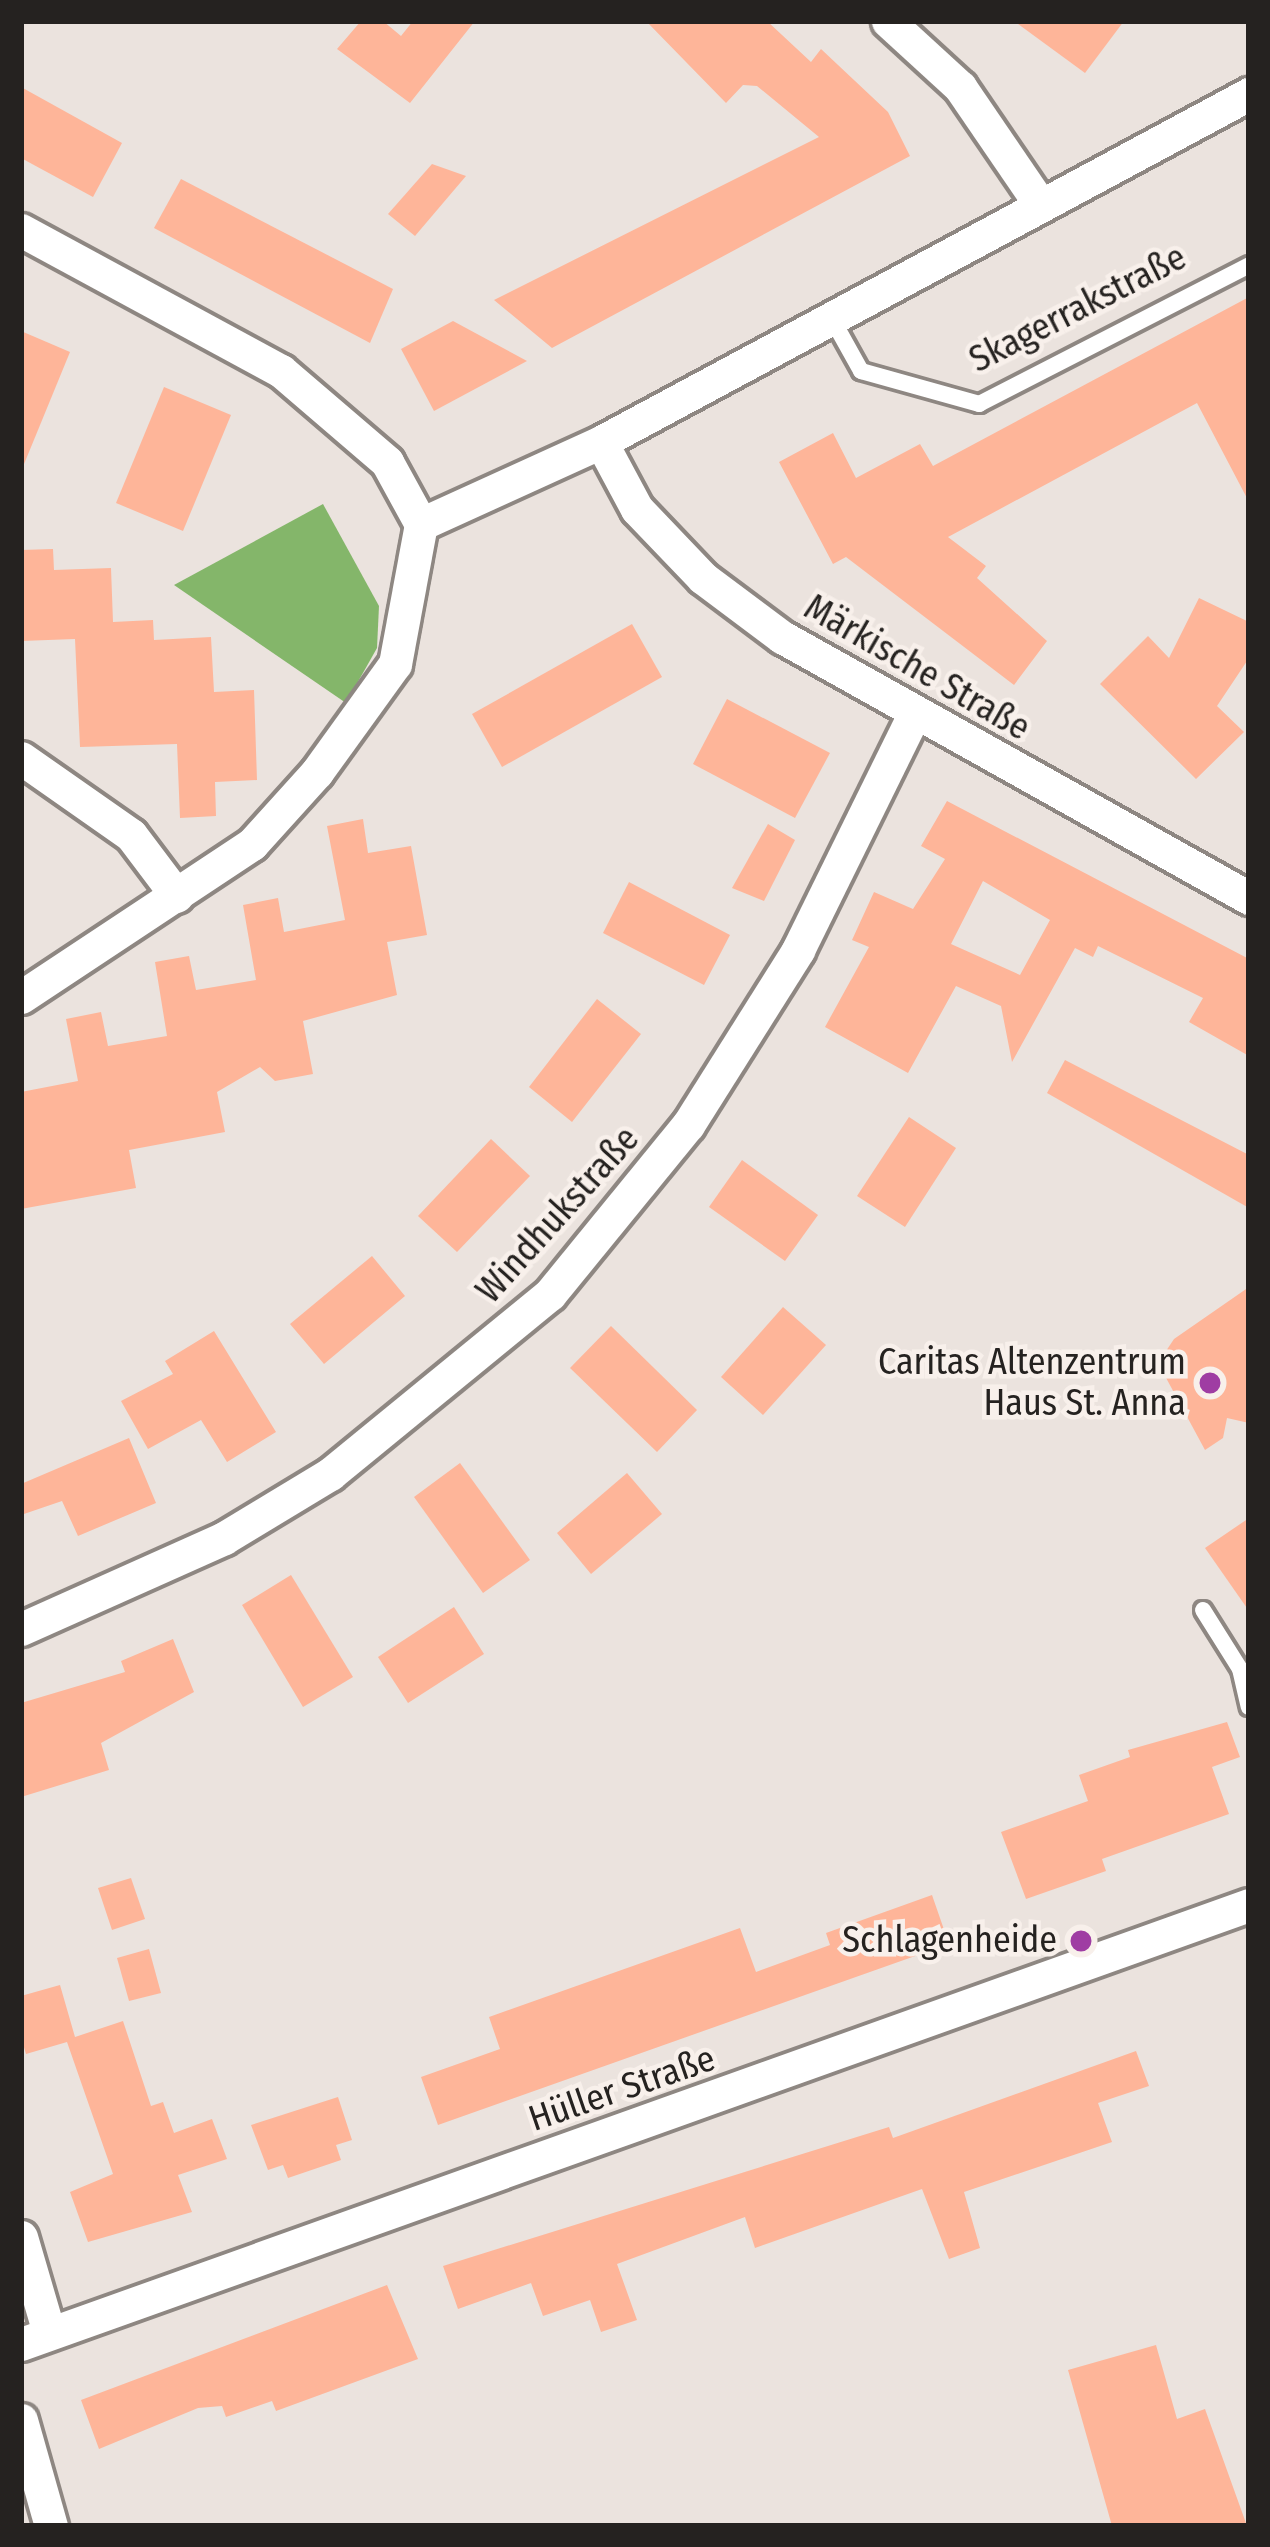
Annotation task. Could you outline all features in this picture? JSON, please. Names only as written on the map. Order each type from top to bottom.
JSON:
[{"type":"street","points":[[888,21],[960,88],[1039,203]]},
{"type":"street","points":[[421,524],[601,442],[1249,94]]},
{"type":"street","points":[[21,230],[281,371],[387,462],[421,524],[394,664],[252,844],[21,997]]},
{"type":"street","name":"Märkische Straße","points":[[601,442],[637,508],[703,578],[914,714],[1249,898]]},
{"type":"street","name":"Windhukstraße","points":[[21,1629],[205,1547],[330,1474],[550,1294],[688,1125],[774,989],[914,714]]},
{"type":"street","points":[[21,758],[130,835],[177,896]]},
{"type":"street","name":"Hüller Straße","points":[[35,2338],[1249,1905]]},
{"type":"street","points":[[21,2237],[35,2338]]},
{"type":"street","points":[[21,2420],[51,2526]]},
{"type":"lane","name":"Skagerrakstraße","points":[[831,317],[862,371],[957,406],[979,404],[1249,266]]},
{"type":"lane","points":[[1203,1610],[1240,1669],[1249,1707]]},
{"type":"green space","points":[[323,504],[379,606],[377,648],[346,703],[174,585]]},
{"type":"building","points":[[361,21],[383,21],[401,36],[413,21],[475,21],[410,103],[337,49]]},
{"type":"building","points":[[646,21],[767,21],[811,62],[821,49],[888,112],[910,156],[552,348],[494,300],[819,137],[757,86],[743,85],[726,103]]},
{"type":"building","points":[[1014,21],[1124,21],[1085,73]]},
{"type":"building","points":[[21,87],[122,143],[93,197],[21,158]]},
{"type":"building","points":[[432,164],[466,176],[415,236],[388,214]]},
{"type":"building","points":[[181,179],[393,289],[370,343],[154,228]]},
{"type":"building","points":[[1249,297],[1249,502],[1197,403],[948,537],[986,566],[977,578],[1047,641],[1014,685],[846,557],[833,564],[779,462],[833,433],[856,478],[920,444],[933,466]]},
{"type":"building","points":[[453,321],[527,361],[434,411],[401,349]]},
{"type":"building","points":[[21,331],[70,352],[22,469],[21,468]]},
{"type":"building","points":[[164,387],[231,415],[183,531],[116,503]]},
{"type":"building","points":[[53,549],[54,570],[111,568],[113,622],[153,620],[154,640],[211,637],[214,692],[254,690],[257,780],[215,782],[216,816],[180,818],[177,744],[80,747],[75,639],[21,641],[21,550]]},
{"type":"building","points":[[1199,598],[1249,622],[1249,658],[1217,706],[1244,732],[1196,779],[1100,684],[1148,636],[1169,658]]},
{"type":"building","points":[[632,624],[662,677],[502,767],[472,714]]},
{"type":"building","points":[[727,699],[830,753],[795,818],[693,764]]},
{"type":"building","points":[[947,801],[1249,959],[1249,1056],[1189,1022],[1203,998],[1098,946],[1093,957],[1075,948],[1012,1062],[1001,1006],[956,986],[908,1073],[825,1027],[869,947],[852,940],[874,892],[913,909],[945,859],[921,846]],"holes":[[[983,881],[1050,920],[1020,975],[951,944]]]},
{"type":"building","points":[[363,819],[368,853],[411,846],[427,935],[387,942],[397,995],[303,1021],[313,1074],[275,1081],[260,1067],[217,1092],[225,1132],[129,1150],[136,1188],[21,1209],[21,1092],[78,1081],[66,1019],[101,1012],[108,1046],[167,1036],[155,962],[189,956],[196,990],[256,980],[243,905],[278,898],[284,932],[345,920],[327,826]]},
{"type":"building","points":[[768,824],[795,840],[764,901],[732,888]]},
{"type":"building","points":[[629,882],[730,935],[704,985],[603,933]]},
{"type":"building","points":[[597,999],[641,1034],[572,1122],[529,1087]]},
{"type":"building","points":[[1065,1060],[1249,1155],[1249,1208],[1047,1093]]},
{"type":"building","points":[[909,1117],[956,1148],[905,1227],[857,1196]]},
{"type":"building","points":[[491,1139],[530,1176],[457,1252],[418,1216]]},
{"type":"building","points":[[742,1160],[818,1215],[785,1261],[709,1207]]},
{"type":"building","points":[[372,1256],[405,1296],[324,1364],[290,1324]]},
{"type":"building","name":"Caritas Altenzentrum Haus St. Anna","points":[[1249,1287],[1249,1423],[1227,1418],[1223,1438],[1205,1450],[1158,1363],[1174,1339]]},
{"type":"building","points":[[783,1307],[826,1345],[763,1415],[721,1377]]},
{"type":"building","points":[[611,1326],[697,1410],[657,1452],[570,1368]]},
{"type":"building","points":[[214,1331],[276,1432],[227,1462],[201,1420],[148,1449],[121,1401],[173,1374],[165,1361]]},
{"type":"building","points":[[129,1438],[156,1503],[78,1536],[62,1501],[21,1515],[21,1484]]},
{"type":"building","points":[[460,1463],[530,1560],[483,1593],[414,1497]]},
{"type":"building","points":[[627,1473],[662,1514],[591,1574],[557,1533]]},
{"type":"building","points":[[1249,1518],[1249,1611],[1205,1548]]},
{"type":"building","points":[[291,1575],[353,1677],[303,1707],[242,1605]]},
{"type":"building","points":[[454,1607],[484,1654],[408,1703],[378,1657]]},
{"type":"building","points":[[173,1639],[194,1692],[101,1743],[109,1770],[21,1797],[21,1703],[125,1672],[121,1661]]},
{"type":"building","points":[[1227,1722],[1240,1757],[1212,1767],[1229,1814],[1102,1859],[1106,1871],[1026,1899],[1001,1832],[1088,1801],[1079,1775],[1130,1757],[1128,1750]]},
{"type":"building","points":[[131,1878],[145,1919],[112,1930],[98,1888]]},
{"type":"building","points":[[932,1895],[949,1944],[438,2125],[421,2077],[500,2049],[489,2017],[740,1928],[756,1972],[830,1945],[826,1933]]},
{"type":"building","points":[[149,1949],[161,1993],[129,2001],[117,1958]]},
{"type":"building","points":[[60,1985],[75,2037],[123,2021],[151,2106],[163,2102],[174,2133],[212,2119],[227,2159],[178,2175],[192,2212],[88,2242],[70,2192],[113,2174],[67,2042],[26,2054],[21,2037],[21,1996]]},
{"type":"building","points":[[1136,2051],[1149,2086],[1098,2103],[1112,2142],[964,2192],[980,2248],[949,2259],[922,2189],[755,2248],[745,2217],[617,2264],[637,2320],[601,2332],[590,2300],[543,2316],[531,2283],[458,2309],[443,2266],[889,2127],[893,2138]]},
{"type":"building","points":[[338,2097],[352,2140],[336,2145],[341,2160],[288,2178],[283,2165],[268,2170],[251,2125]]},
{"type":"building","points":[[387,2285],[418,2359],[276,2411],[272,2401],[226,2417],[222,2406],[198,2408],[99,2449],[81,2400]]},
{"type":"building","points":[[1156,2345],[1177,2419],[1205,2409],[1247,2526],[1112,2526],[1068,2370]]},
{"type":"place","name":"Caritas Altenzentrum Haus St. Anna","points":[[1210,1383]]},
{"type":"place","name":"Schlagenheide","points":[[1081,1941]]}]
